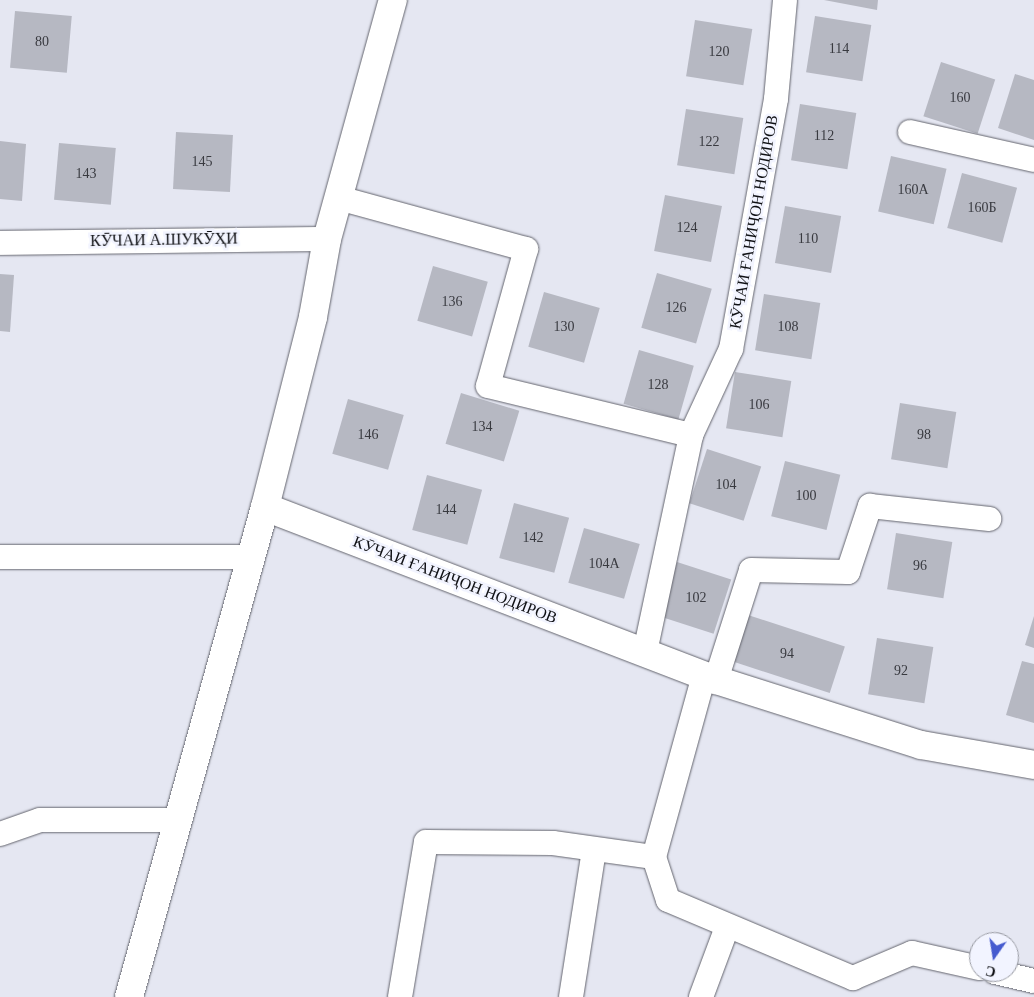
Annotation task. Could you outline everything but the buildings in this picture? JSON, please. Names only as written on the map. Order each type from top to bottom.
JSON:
[{"type":"street","points":[[129,997],[176,820],[265,507],[313,316],[327,239],[393,0]]},
{"type":"street","name":"КӮЧАИ ҒАНИҶОН НОДИРОВ","points":[[645,652],[691,435],[735,330],[774,108],[785,0]]},
{"type":"street","points":[[910,132],[1034,160]]},
{"type":"street","points":[[339,198],[526,249],[488,386],[691,435]]},
{"type":"street","name":"КӮЧАИ А.ШУКӮҲИ","points":[[0,243],[327,239]]},
{"type":"street","points":[[969,966],[912,953],[853,978],[727,927],[668,900],[654,858],[710,677],[751,570],[848,572],[870,506],[989,519]]},
{"type":"street","name":"КӮЧАИ ҒАНИҶОН НОДИРОВ","points":[[265,507],[710,677],[921,745],[1034,765]]},
{"type":"street","points":[[0,557],[250,557]]},
{"type":"street","points":[[0,834],[40,820],[176,820]]},
{"type":"street","points":[[400,997],[426,842],[553,843],[654,858]]},
{"type":"street","points":[[571,997],[594,850]]},
{"type":"street","points":[[701,997],[727,927]]},
{"type":"street","points":[[1019,978],[1034,981]]}]
